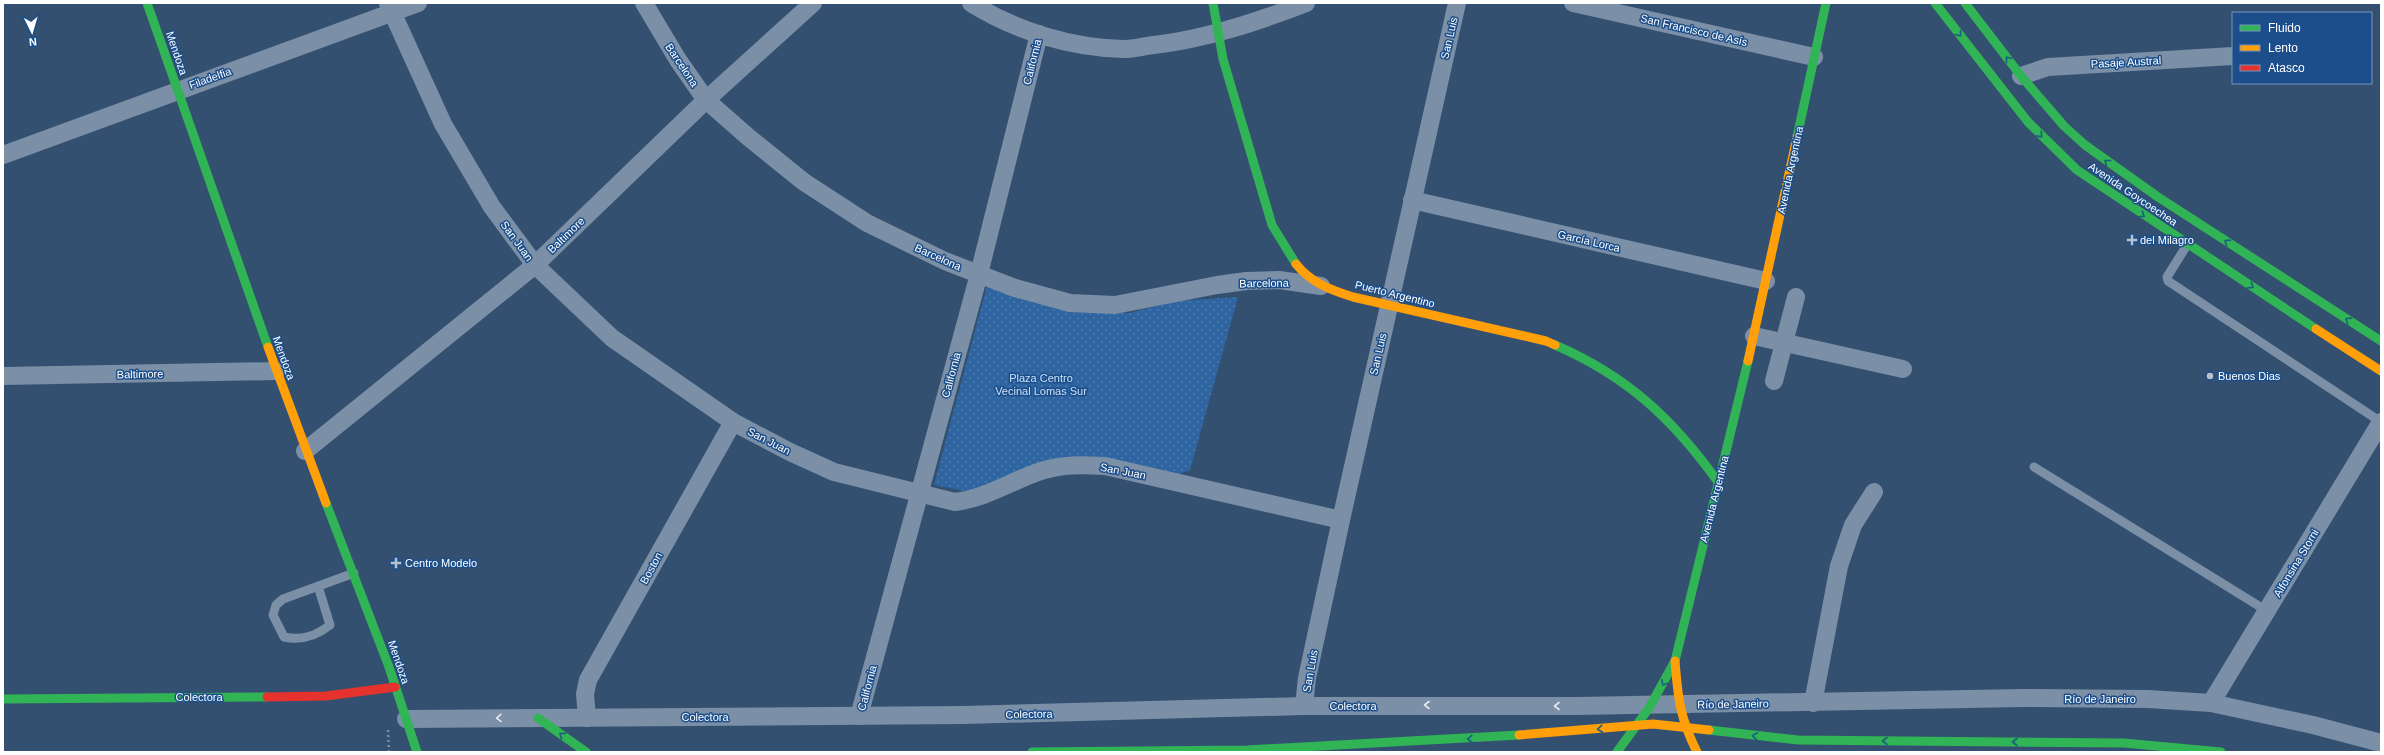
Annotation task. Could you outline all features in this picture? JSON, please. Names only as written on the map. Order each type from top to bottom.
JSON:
[{"type":"main road","name":"Mendoza","points":[[147,3],[276,371],[354,573],[417,752]]},
{"type":"main road","name":"Puerto Argentino","points":[[1214,3],[1223,59],[1272,225],[1290,257],[1303,273],[1324,287],[1389,306],[1546,341],[1608,370],[1661,412],[1682,434],[1718,482]]},
{"type":"main road","name":"Avenida Argentina","points":[[1617,752],[1621,742],[1638,725],[1652,704],[1675,662],[1754,336],[1826,3]]},
{"type":"main road","name":"Avenida Goycoechea","points":[[1935,3],[2016,107],[2050,146],[2077,170],[2187,245],[2381,371]]},
{"type":"main road","name":"Avenida Goycoechea","points":[[1965,3],[2021,76],[2064,126],[2115,169],[2381,341]]},
{"type":"main road","name":"Avenida Argentina","points":[[1675,662],[1678,704],[1684,726],[1697,752]]},
{"type":"main road","name":"Colectora","points":[[3,699],[326,696],[395,687]]},
{"type":"main road","points":[[538,718],[586,752]]},
{"type":"main road","points":[[1032,752],[1247,750],[1494,737],[1638,725],[1684,726],[1759,737],[1798,740],[2124,743],[2221,752]]},
{"type":"main road","points":[[2003,752],[2124,743]]},
{"type":"street","name":"Filadelfia","points":[[3,154],[178,90],[390,8],[418,3]]},
{"type":"street","name":"Barcelona","points":[[644,3],[678,60],[706,100],[804,182],[867,223],[945,261],[1015,288],[1070,303],[1115,305],[1216,285],[1246,281],[1279,280],[1324,287]]},
{"type":"street","name":"Baltimore","points":[[306,451],[535,266],[706,100],[813,3]]},
{"type":"street","points":[[971,3],[993,17],[1039,34],[1076,44],[1124,49],[1178,42],[1219,32],[1268,18],[1306,3]]},
{"type":"street","name":"San Luis","points":[[1304,706],[1307,678],[1341,520],[1457,3]]},
{"type":"street","name":"San Francisco de Asís","points":[[1573,3],[1814,57]]},
{"type":"street","name":"San Juan","points":[[390,8],[443,124],[492,208],[535,266],[612,338],[733,422],[790,452],[834,472],[955,502],[973,500],[1041,471],[1071,465],[1105,466],[1341,520]]},
{"type":"street","name":"California","points":[[859,716],[979,274],[1039,34]]},
{"type":"street","name":"Pasaje Austral","points":[[2021,76],[2048,66],[2232,56]]},
{"type":"street","name":"García Lorca","points":[[1412,200],[1766,282]]},
{"type":"street","points":[[1774,381],[1796,297]]},
{"type":"street","points":[[1754,336],[1903,369]]},
{"type":"street","name":"Baltimore","points":[[3,376],[276,371]]},
{"type":"street","name":"Boston","points":[[587,718],[585,694],[588,680],[733,422]]},
{"type":"street","name":"Alfonsina Storni","points":[[2211,703],[2381,422]]},
{"type":"street","points":[[1814,703],[1839,566],[1853,525],[1874,492]]},
{"type":"street","name":"Río de Janeiro","points":[[1652,704],[1814,703],[2023,698],[2148,699],[2211,703],[2313,725],[2381,743]]},
{"type":"street","name":"Colectora","points":[[406,719],[859,716],[1304,706],[1652,704]]},
{"type":"lane","points":[[2187,245],[2167,277],[2168,281],[2381,422]]},
{"type":"lane","points":[[2034,468],[2267,610]]},
{"type":"lane","points":[[318,586],[330,625],[317,635],[296,639],[284,637],[273,615],[276,605],[283,599],[318,586],[354,573]]},
{"type":"path","points":[[388,726],[389,752]]},
{"type":"green space","name":"Plaza Centro Vecinal Lomas Sur","points":[[987,286],[1064,309],[1129,313],[1176,301],[1238,297],[1190,470],[1173,476],[1069,458],[969,492],[934,485]]},
{"type":"traffic: fast","points":[[147,3],[268,347]]},
{"type":"traffic: fast","points":[[1213,3],[1223,59],[1272,225],[1296,264]]},
{"type":"traffic: fast","points":[[1797,137],[1826,3]]},
{"type":"traffic: fast","points":[[1935,3],[2028,122],[2077,170],[2316,329]]},
{"type":"traffic: fast","points":[[1965,3],[2021,76],[2064,126],[2085,145],[2158,197],[2381,341]]},
{"type":"traffic: fast","points":[[1555,345],[1581,357],[1605,371],[1626,385],[1647,402],[1684,438],[1718,482]]},
{"type":"traffic: fast","points":[[1617,752],[1649,708],[1675,661],[1748,361]]},
{"type":"traffic: fast","points":[[326,503],[389,667],[417,752]]},
{"type":"traffic: fast","points":[[3,699],[267,697]]},
{"type":"traffic: fast","points":[[538,718],[586,752]]},
{"type":"traffic: fast","points":[[1709,730],[1798,740],[2124,743],[2221,752]]},
{"type":"traffic: fast","points":[[1032,752],[1247,750],[1519,735]]},
{"type":"traffic: slow","points":[[1748,361],[1797,137]]},
{"type":"traffic: slow","points":[[1296,264],[1302,271],[1315,281],[1337,292],[1353,297],[1546,341],[1555,345]]},
{"type":"traffic: slow","points":[[2316,329],[2381,371]]},
{"type":"traffic: slow","points":[[268,347],[326,503]]},
{"type":"traffic: slow","points":[[1675,661],[1677,686],[1683,718],[1697,752]]},
{"type":"traffic: slow","points":[[1519,735],[1653,724],[1709,730]]},
{"type":"traffic: jam","points":[[267,697],[326,696],[395,687]]},
{"type":"place","name":"del Milagro","points":[[2132,240]]},
{"type":"place","name":"Buenos Dias","points":[[2210,376]]},
{"type":"place","name":"Centro Modelo","points":[[396,563]]}]
